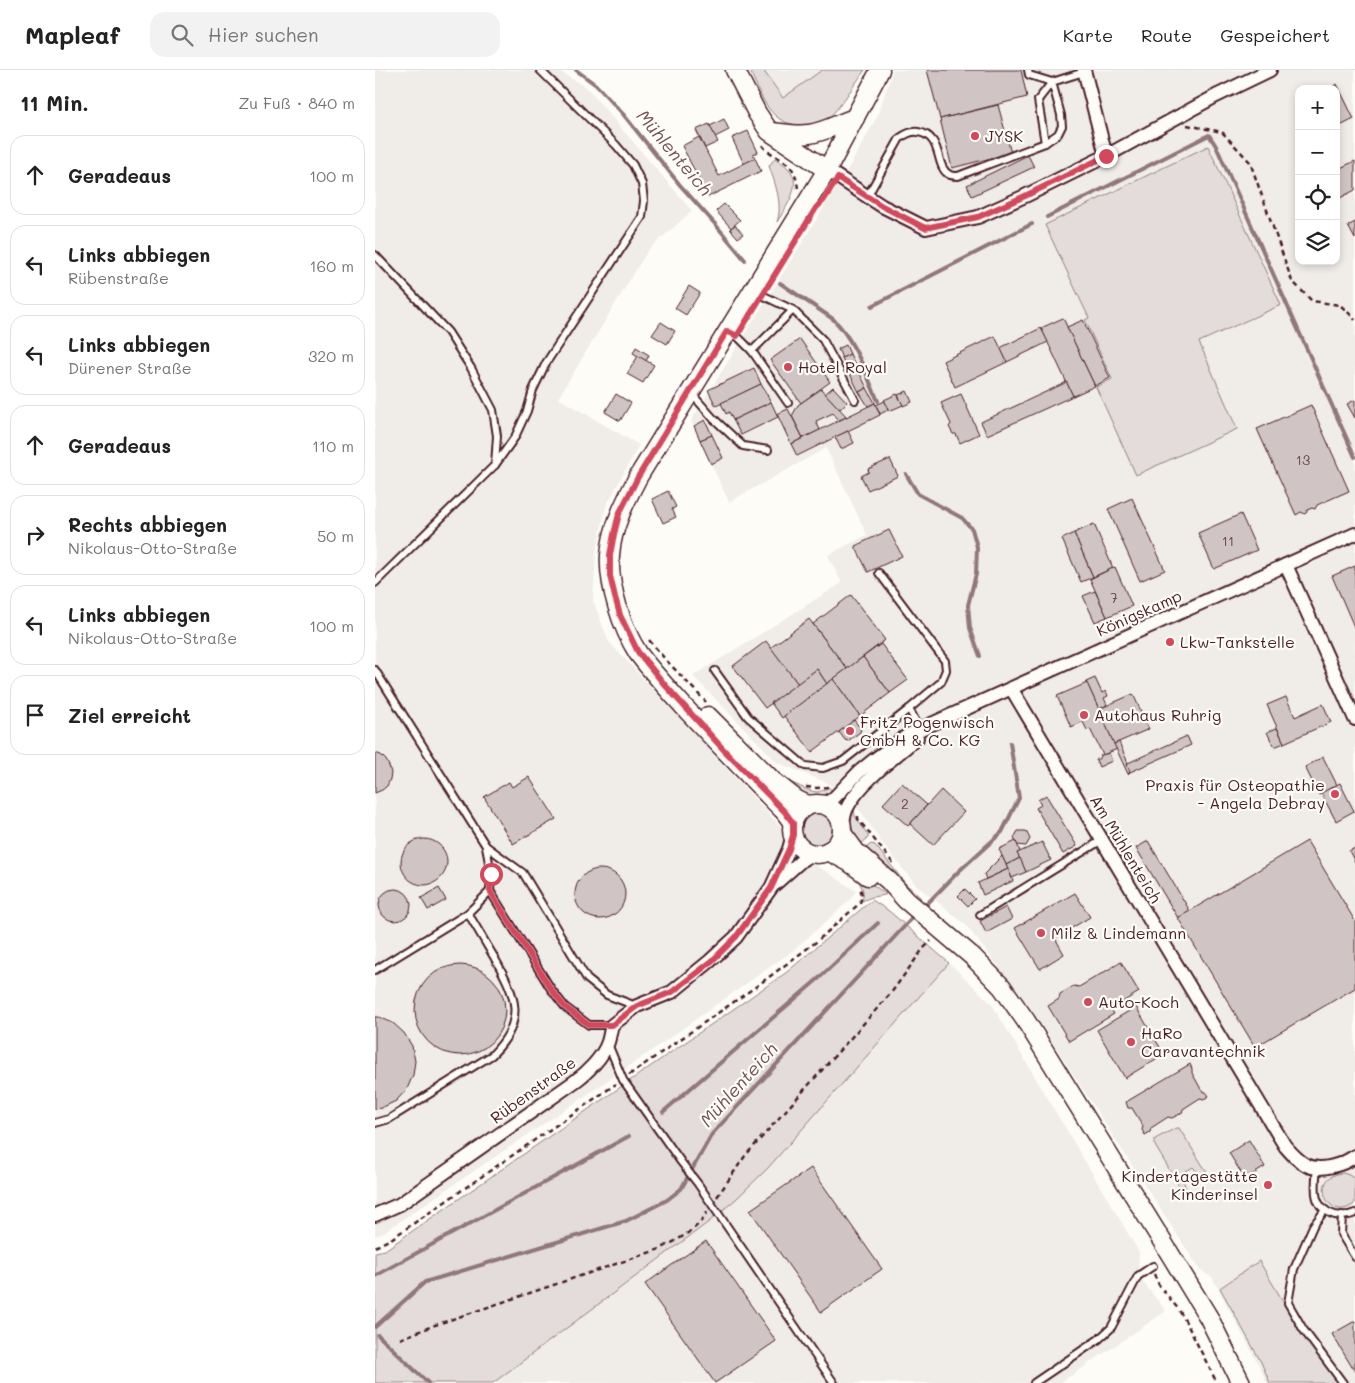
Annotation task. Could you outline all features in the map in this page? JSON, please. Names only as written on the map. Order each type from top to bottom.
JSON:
[{"type":"main road","points":[[880,70],[827,170],[638,477],[619,514],[610,555],[610,576],[626,628],[638,652],[724,750],[785,812],[800,848],[806,851],[821,852],[849,862],[884,888],[908,902]]},
{"type":"main road","points":[[738,71],[757,113],[764,136],[827,170]]},
{"type":"main road","points":[[764,136],[808,134],[823,131],[855,118]]},
{"type":"main road","points":[[626,628],[714,722],[773,781],[797,800],[832,808],[838,814],[842,828],[856,852],[908,902],[973,957],[1002,987],[1026,1021],[1163,1241],[1209,1318],[1241,1383]]},
{"type":"main road","points":[[793,829],[795,816],[801,809],[816,804]]},
{"type":"main road","points":[[821,852],[838,844],[842,828]]},
{"type":"street","points":[[827,170],[882,206],[925,228],[978,217],[1106,156],[1216,96],[1270,70]]},
{"type":"street","points":[[1084,71],[1106,156]]},
{"type":"street","name":"Königskamp","points":[[816,804],[833,799],[875,758],[908,735],[1355,534]]},
{"type":"street","points":[[1285,565],[1355,719]]},
{"type":"street","name":"Am Mühlenteich","points":[[1011,688],[1285,1146],[1295,1158],[1308,1166],[1317,1168]]},
{"type":"street","name":"Königskamp","points":[[842,828],[846,808],[866,783],[936,722]]},
{"type":"street","points":[[612,1025],[637,1006],[672,992],[711,962],[736,937],[771,888],[789,849],[793,829]]},
{"type":"street","points":[[771,888],[795,866],[821,852]]},
{"type":"street","name":"Rübenstraße","points":[[375,1215],[401,1204],[574,1082],[591,1067],[608,1044],[612,1025]]},
{"type":"street","points":[[1317,1168],[1334,1166],[1353,1160]]},
{"type":"lane","points":[[375,583],[495,465],[515,437],[527,411],[533,390],[546,363],[642,217],[644,201],[642,184],[633,165],[617,145],[540,70]]},
{"type":"lane","points":[[1028,70],[1029,75],[1052,82]]},
{"type":"lane","points":[[1045,143],[1038,100],[1052,82],[1084,71]]},
{"type":"lane","points":[[867,197],[900,138],[907,133],[922,133],[928,136],[934,142],[945,170],[950,175],[958,176],[1045,143],[1058,134],[1062,126],[1052,82]]},
{"type":"lane","points":[[375,255],[448,332],[471,368],[493,410],[497,436],[495,465]]},
{"type":"lane","points":[[753,289],[762,296],[793,310],[823,340],[855,400]]},
{"type":"lane","points":[[752,351],[793,310]]},
{"type":"lane","points":[[727,331],[737,336],[752,351],[788,404]]},
{"type":"lane","points":[[690,392],[713,418],[743,446],[768,450]]},
{"type":"lane","points":[[715,671],[748,717],[805,766],[823,768],[843,761],[941,682],[946,670],[945,661],[879,573]]},
{"type":"lane","points":[[375,670],[486,846],[523,873],[587,979],[607,995],[637,1006]]},
{"type":"lane","points":[[909,709],[920,729]]},
{"type":"lane","points":[[980,915],[1102,840]]},
{"type":"lane","points":[[486,846],[491,874],[490,891],[551,989],[565,1007],[589,1025],[612,1025]]},
{"type":"lane","points":[[375,970],[468,913],[490,891]]},
{"type":"lane","points":[[375,1123],[389,1119],[492,1055],[503,1044],[511,1029],[514,1016],[514,1000],[510,988],[505,976],[468,913]]},
{"type":"lane","points":[[608,1044],[623,1080],[698,1184],[834,1383]]},
{"type":"lane","points":[[1317,1168],[1315,1190],[1317,1202],[1325,1210],[1334,1214],[1351,1215],[1355,1213]]},
{"type":"lane","points":[[1325,1210],[1313,1226],[1295,1269],[1288,1303],[1303,1329],[1343,1383]]},
{"type":"lane","points":[[1342,1215],[1341,1234],[1355,1257]]},
{"type":"lane","points":[[1034,1383],[1099,1339],[1111,1328],[1138,1276],[1153,1266]]},
{"type":"path","points":[[1175,119],[1189,125],[1222,132],[1251,162],[1292,281],[1312,301],[1340,305],[1355,320]]},
{"type":"path","points":[[764,136],[765,149],[785,162],[794,172],[798,189]]},
{"type":"path","points":[[645,636],[707,703]]},
{"type":"path","points":[[805,787],[830,787],[835,783],[842,790]]},
{"type":"path","points":[[375,1248],[623,1080],[761,983],[815,942],[860,903],[862,895],[860,887]]},
{"type":"path","points":[[401,1339],[435,1325],[659,1249],[678,1239],[696,1226],[704,1219],[711,1205],[745,1156],[907,973],[935,926]]},
{"type":"path","points":[[1153,1266],[1154,1275],[1159,1285],[1179,1310],[1217,1383]]},
{"type":"shaded area","points":[[375,70],[557,70],[586,87],[692,211],[648,250],[558,398],[639,445],[606,506],[596,553],[593,601],[609,642],[780,826],[795,854],[856,891],[849,901],[791,952],[638,1060],[381,1234],[375,1236]]},
{"type":"shaded area","points":[[750,70],[865,70],[831,116],[827,119],[797,125],[783,122],[773,114],[766,104]]},
{"type":"shaded area","points":[[755,70],[763,70],[783,98],[822,70],[865,70],[827,119],[815,124],[801,125],[790,124],[774,115],[763,100],[751,73]]},
{"type":"shaded area","points":[[893,70],[1355,70],[1355,1383],[1267,1383],[1212,1277],[1200,1270],[1027,1003],[965,924],[916,885],[880,840],[861,812],[828,783],[778,763],[693,676],[842,583],[828,555],[867,535],[826,448],[729,502],[691,421],[851,164],[877,117]]},
{"type":"shaded area","points":[[1208,146],[1281,305],[1199,342],[1237,429],[1136,475],[1096,387],[1112,379],[1085,320],[1089,318],[1045,225]]},
{"type":"shaded area","points":[[775,158],[788,168],[794,181],[794,188],[789,203],[777,222],[779,201],[769,166]]},
{"type":"shaded area","points":[[769,771],[813,791],[820,792],[828,787],[833,791],[820,796],[804,795]]},
{"type":"shaded area","points":[[854,807],[855,816],[868,835],[868,838],[862,843],[856,843],[852,830],[851,821]]},
{"type":"shaded area","points":[[818,810],[825,811],[831,815],[835,821],[835,835],[831,841],[825,845],[818,846],[811,845],[805,841],[801,835],[800,828],[801,821],[805,815],[811,811]]},
{"type":"shaded area","points":[[871,844],[875,845],[905,883],[921,898],[918,901],[863,850]]},
{"type":"shaded area","points":[[848,868],[886,894],[862,901],[862,888]]},
{"type":"shaded area","points":[[872,900],[889,911],[949,963],[767,1169],[710,1221],[493,1383],[375,1383],[375,1252],[385,1250],[787,972]]},
{"type":"shaded area","points":[[949,963],[991,1003],[1139,1252],[1138,1276],[1166,1311],[1060,1383],[493,1383],[718,1215],[736,1199],[767,1169]]},
{"type":"shaded area","points":[[1179,1128],[1210,1177],[1205,1181],[1193,1167],[1181,1174],[1188,1195],[1185,1196],[1154,1144],[1155,1139]]},
{"type":"shaded area","points":[[1343,1173],[1355,1179],[1355,1203],[1346,1208],[1337,1208],[1330,1204],[1324,1190],[1326,1182],[1332,1176]]},
{"type":"shaded area","points":[[1259,1261],[1305,1338],[1319,1352],[1338,1383],[1270,1383],[1261,1362],[1220,1288]]},
{"type":"building","points":[[927,70],[1021,70],[1027,97],[940,119]]},
{"type":"building","points":[[1340,90],[1354,119],[1340,126]]},
{"type":"building","name":"JYSK","points":[[998,105],[1011,153],[952,168],[940,119]]},
{"type":"building","points":[[724,119],[729,130],[715,137],[710,126]]},
{"type":"building","points":[[709,124],[718,142],[705,148],[696,130]]},
{"type":"building","points":[[748,131],[758,152],[753,154],[755,158],[744,164],[732,138]]},
{"type":"building","points":[[699,137],[719,176],[755,158],[761,171],[708,197],[682,146]]},
{"type":"building","points":[[1028,155],[1034,167],[972,196],[967,185]]},
{"type":"building","points":[[1355,161],[1355,190],[1340,198],[1340,175],[1340,168]]},
{"type":"building","points":[[724,204],[740,220],[731,228],[716,211]]},
{"type":"building","points":[[1355,222],[1355,239],[1348,226]]},
{"type":"building","points":[[735,225],[743,234],[738,238],[730,229]]},
{"type":"building","points":[[689,286],[700,293],[686,315],[675,308]]},
{"type":"building","points":[[1063,318],[1095,386],[1073,396],[1041,328]]},
{"type":"building","points":[[1083,320],[1110,378],[1095,386],[1067,327]]},
{"type":"building","points":[[661,322],[675,331],[667,344],[652,335]]},
{"type":"building","points":[[1041,328],[1048,342],[1007,362],[1000,348]]},
{"type":"building","points":[[995,336],[1007,362],[955,387],[943,361]]},
{"type":"building","points":[[800,339],[830,382],[801,403],[770,360]]},
{"type":"building","points":[[846,345],[850,354],[842,358],[838,349]]},
{"type":"building","points":[[636,347],[649,355],[646,361],[633,353]]},
{"type":"building","points":[[850,354],[867,388],[859,392],[842,358]]},
{"type":"building","points":[[638,356],[654,365],[643,383],[627,374]]},
{"type":"building","points":[[754,368],[761,384],[716,406],[708,390]]},
{"type":"building","points":[[1066,381],[1073,396],[987,435],[981,422]]},
{"type":"building","points":[[761,384],[771,402],[733,420],[729,412],[726,414],[721,403]]},
{"type":"building","points":[[833,387],[847,402],[840,409],[825,394]]},
{"type":"building","points":[[867,388],[875,403],[868,406],[859,392]]},
{"type":"building","points":[[821,389],[847,417],[839,420],[833,413],[816,421],[820,430],[803,438],[792,416],[798,405]]},
{"type":"building","points":[[907,391],[912,402],[903,406],[898,395]]},
{"type":"building","points":[[616,394],[631,403],[620,421],[605,412]]},
{"type":"building","points":[[897,394],[903,405],[889,411],[884,400]]},
{"type":"building","points":[[961,394],[979,434],[960,443],[956,434],[953,434],[949,427],[951,424],[941,403]]},
{"type":"building","points":[[1355,400],[1355,418],[1347,404]]},
{"type":"building","points":[[885,401],[888,410],[880,414],[876,405]]},
{"type":"building","points":[[771,402],[778,417],[741,435],[733,420]]},
{"type":"building","points":[[875,403],[880,415],[797,456],[791,444]]},
{"type":"building","points":[[1311,405],[1349,491],[1317,505],[1315,509],[1307,510],[1305,514],[1301,512],[1296,515],[1257,429]]},
{"type":"building","points":[[788,409],[803,438],[791,444],[777,414]]},
{"type":"building","points":[[705,420],[712,435],[700,440],[694,426]]},
{"type":"building","points":[[848,431],[854,443],[841,449],[835,437]]},
{"type":"building","points":[[712,435],[723,458],[711,464],[700,440]]},
{"type":"building","points":[[890,459],[898,476],[868,490],[861,476],[869,472],[868,469]]},
{"type":"building","points":[[668,491],[676,507],[672,509],[676,517],[663,523],[652,499]]},
{"type":"building","points":[[1132,498],[1165,570],[1140,581],[1108,509]]},
{"type":"building","points":[[1241,514],[1257,550],[1214,569],[1198,533]]},
{"type":"building","points":[[1094,524],[1113,568],[1093,577],[1074,533]]},
{"type":"building","points":[[889,530],[902,556],[868,572],[855,546]]},
{"type":"building","points":[[1074,533],[1093,577],[1081,582],[1062,539]]},
{"type":"building","points":[[1355,566],[1355,629],[1332,576]]},
{"type":"building","points":[[1115,567],[1132,606],[1107,617],[1090,579]]},
{"type":"building","points":[[1095,591],[1107,617],[1095,622],[1083,596]]},
{"type":"building","points":[[851,595],[885,640],[847,669],[813,624]]},
{"type":"building","points":[[809,619],[847,669],[827,684],[817,669],[798,684],[770,648]]},
{"type":"building","points":[[766,641],[798,684],[765,708],[733,666]]},
{"type":"building","points":[[881,644],[908,680],[890,693],[863,657]]},
{"type":"building","points":[[863,657],[890,693],[860,716],[833,679]]},
{"type":"building","points":[[817,669],[827,684],[782,718],[771,703]]},
{"type":"building","points":[[1095,678],[1102,693],[1106,691],[1108,696],[1104,698],[1107,705],[1099,709],[1086,682]]},
{"type":"building","points":[[833,679],[860,716],[812,752],[784,716]]},
{"type":"building","name":"Autohaus Ruhrig","points":[[1087,683],[1117,749],[1103,755],[1090,729],[1087,730],[1083,722],[1071,727],[1057,696]]},
{"type":"building","points":[[1133,694],[1149,729],[1114,744],[1099,709]]},
{"type":"building","points":[[1286,697],[1295,717],[1323,704],[1331,722],[1284,743],[1267,705]]},
{"type":"building","points":[[854,720],[861,729],[860,732],[848,741],[845,740],[839,732]]},
{"type":"building","points":[[1277,728],[1284,743],[1274,747],[1267,732]]},
{"type":"building","points":[[1187,736],[1191,745],[1130,772],[1128,763]]},
{"type":"building","points":[[1119,742],[1128,763],[1130,772],[1128,774],[1114,744]]},
{"type":"building","points":[[375,753],[381,755],[386,760],[391,773],[387,786],[375,793]]},
{"type":"building","points":[[1109,753],[1112,761],[1099,767],[1096,760],[1100,756]]},
{"type":"building","points":[[1323,757],[1337,785],[1319,795],[1305,767]]},
{"type":"building","points":[[529,777],[556,819],[513,844],[484,797],[509,782],[512,787]]},
{"type":"building","points":[[902,783],[927,805],[908,826],[883,804]]},
{"type":"building","points":[[1340,783],[1354,811],[1336,821],[1321,793]]},
{"type":"building","points":[[941,790],[964,812],[933,845],[910,824]]},
{"type":"building","points":[[1046,795],[1077,846],[1063,854],[1036,808],[1041,805],[1038,800]]},
{"type":"building","points":[[1018,831],[1026,831],[1030,839],[1026,846],[1017,845],[1014,838]]},
{"type":"building","points":[[424,839],[437,843],[443,849],[447,862],[443,875],[437,881],[424,885],[411,881],[405,875],[401,862],[405,849],[411,843]]},
{"type":"building","points":[[1016,841],[1020,852],[1017,853],[1020,858],[1006,865],[999,849]]},
{"type":"building","points":[[1148,841],[1190,911],[1178,918],[1136,848]]},
{"type":"building","points":[[1307,841],[1355,921],[1355,988],[1255,1047],[1178,918]]},
{"type":"building","points":[[1042,842],[1051,860],[1026,872],[1017,853]]},
{"type":"building","points":[[1355,848],[1355,862],[1349,851]]},
{"type":"building","points":[[1002,856],[1008,869],[986,879],[984,874]]},
{"type":"building","points":[[1020,858],[1026,872],[1012,878],[1006,865]]},
{"type":"building","points":[[595,869],[605,869],[618,876],[625,889],[625,899],[618,912],[605,919],[595,919],[586,915],[579,908],[575,899],[575,889],[579,880],[586,873]]},
{"type":"building","points":[[1008,869],[1013,881],[983,895],[978,883]]},
{"type":"building","points":[[439,888],[446,900],[428,910],[421,898]]},
{"type":"building","points":[[395,889],[401,890],[406,894],[410,899],[410,911],[406,916],[401,920],[395,921],[389,920],[384,916],[380,911],[379,905],[380,899],[384,894],[389,890]]},
{"type":"building","points":[[965,889],[975,899],[968,906],[958,896]]},
{"type":"building","name":"Milz & Lindemann","points":[[1075,893],[1090,917],[1055,938],[1064,954],[1040,969],[1015,928]]},
{"type":"building","points":[[1006,907],[1012,919],[986,933],[980,921]]},
{"type":"building","name":"Auto-Koch","points":[[1121,962],[1139,992],[1111,1009],[1114,1014],[1069,1041],[1048,1006],[1059,999],[1060,994],[1074,986],[1079,987]]},
{"type":"building","points":[[460,965],[477,968],[492,978],[502,993],[505,1010],[502,1027],[492,1042],[477,1052],[460,1055],[443,1052],[428,1042],[418,1027],[415,1010],[418,993],[428,978],[443,968]]},
{"type":"building","name":"HaRo Caravantechnik","points":[[1136,1007],[1164,1054],[1125,1078],[1097,1030]]},
{"type":"building","points":[[375,1017],[393,1023],[404,1033],[412,1046],[415,1061],[413,1075],[407,1089],[396,1101],[375,1109]]},
{"type":"building","points":[[1190,1064],[1192,1073],[1202,1091],[1206,1092],[1209,1096],[1204,1099],[1200,1098],[1183,1109],[1182,1113],[1172,1118],[1168,1117],[1151,1128],[1150,1132],[1145,1135],[1142,1130],[1143,1126],[1132,1108],[1128,1108],[1126,1102]]},
{"type":"building","points":[[1249,1140],[1265,1167],[1245,1179],[1229,1153]]},
{"type":"building","points":[[811,1168],[882,1269],[821,1312],[750,1210]]},
{"type":"building","points":[[706,1241],[776,1341],[715,1383],[645,1284]]},
{"type":"building","points":[[1355,1321],[1355,1372],[1332,1334]]},
{"type":"waterway","name":"Mühlenteich","points":[[576,70],[596,85],[623,114],[680,185],[745,260]]},
{"type":"waterway","points":[[1047,217],[1209,135],[1216,146],[1355,457]]},
{"type":"waterway","points":[[872,306],[1032,224]]},
{"type":"waterway","name":"Mühlenteich","points":[[780,283],[833,319],[840,327],[859,357],[878,401]]},
{"type":"waterway","name":"Mühlenteich","points":[[906,474],[918,494],[962,518],[972,529],[977,547],[976,574],[968,605],[970,628],[980,656]]},
{"type":"waterway","name":"Mühlenteich","points":[[922,909],[959,871],[1002,832],[1019,798],[1010,743]]},
{"type":"waterway","name":"Mühlenteich","points":[[375,1327],[425,1282],[626,1221],[667,1200],[681,1189],[712,1134],[915,915]]},
{"type":"waterway","points":[[663,1112],[818,979],[878,923]]},
{"type":"waterway","points":[[375,1276],[629,1136]]},
{"type":"waterway","points":[[378,1335],[428,1383]]},
{"type":"place","name":"JYSK","points":[[975,136]]},
{"type":"place","name":"Hotel Royal","points":[[788,367]]},
{"type":"place","name":"Lkw-Tankstelle","points":[[1170,642]]},
{"type":"place","name":"Autohaus Ruhrig","points":[[1084,715]]},
{"type":"place","name":"Fritz Pogenwisch GmbH & Co. KG","points":[[850,731]]},
{"type":"place","name":"Praxis für Osteopathie - Angela Debray","points":[[1335,794]]},
{"type":"place","name":"Milz & Lindemann","points":[[1041,933]]},
{"type":"place","name":"Auto-Koch","points":[[1088,1002]]},
{"type":"place","name":"HaRo Caravantechnik","points":[[1131,1042]]},
{"type":"place","name":"Kindertagestätte Kinderinsel","points":[[1268,1185]]},
{"type":"route","points":[[491,874],[490,891],[551,989],[565,1007],[589,1025],[612,1025],[637,1006],[672,992],[711,962],[736,937],[771,888],[789,849],[793,835],[793,823],[785,812],[724,750],[665,685],[638,652],[620,615],[610,576],[610,555],[619,514],[638,477],[727,331],[737,336],[816,208],[823,201],[838,178],[882,206],[925,228],[978,217],[1106,156]]}]
